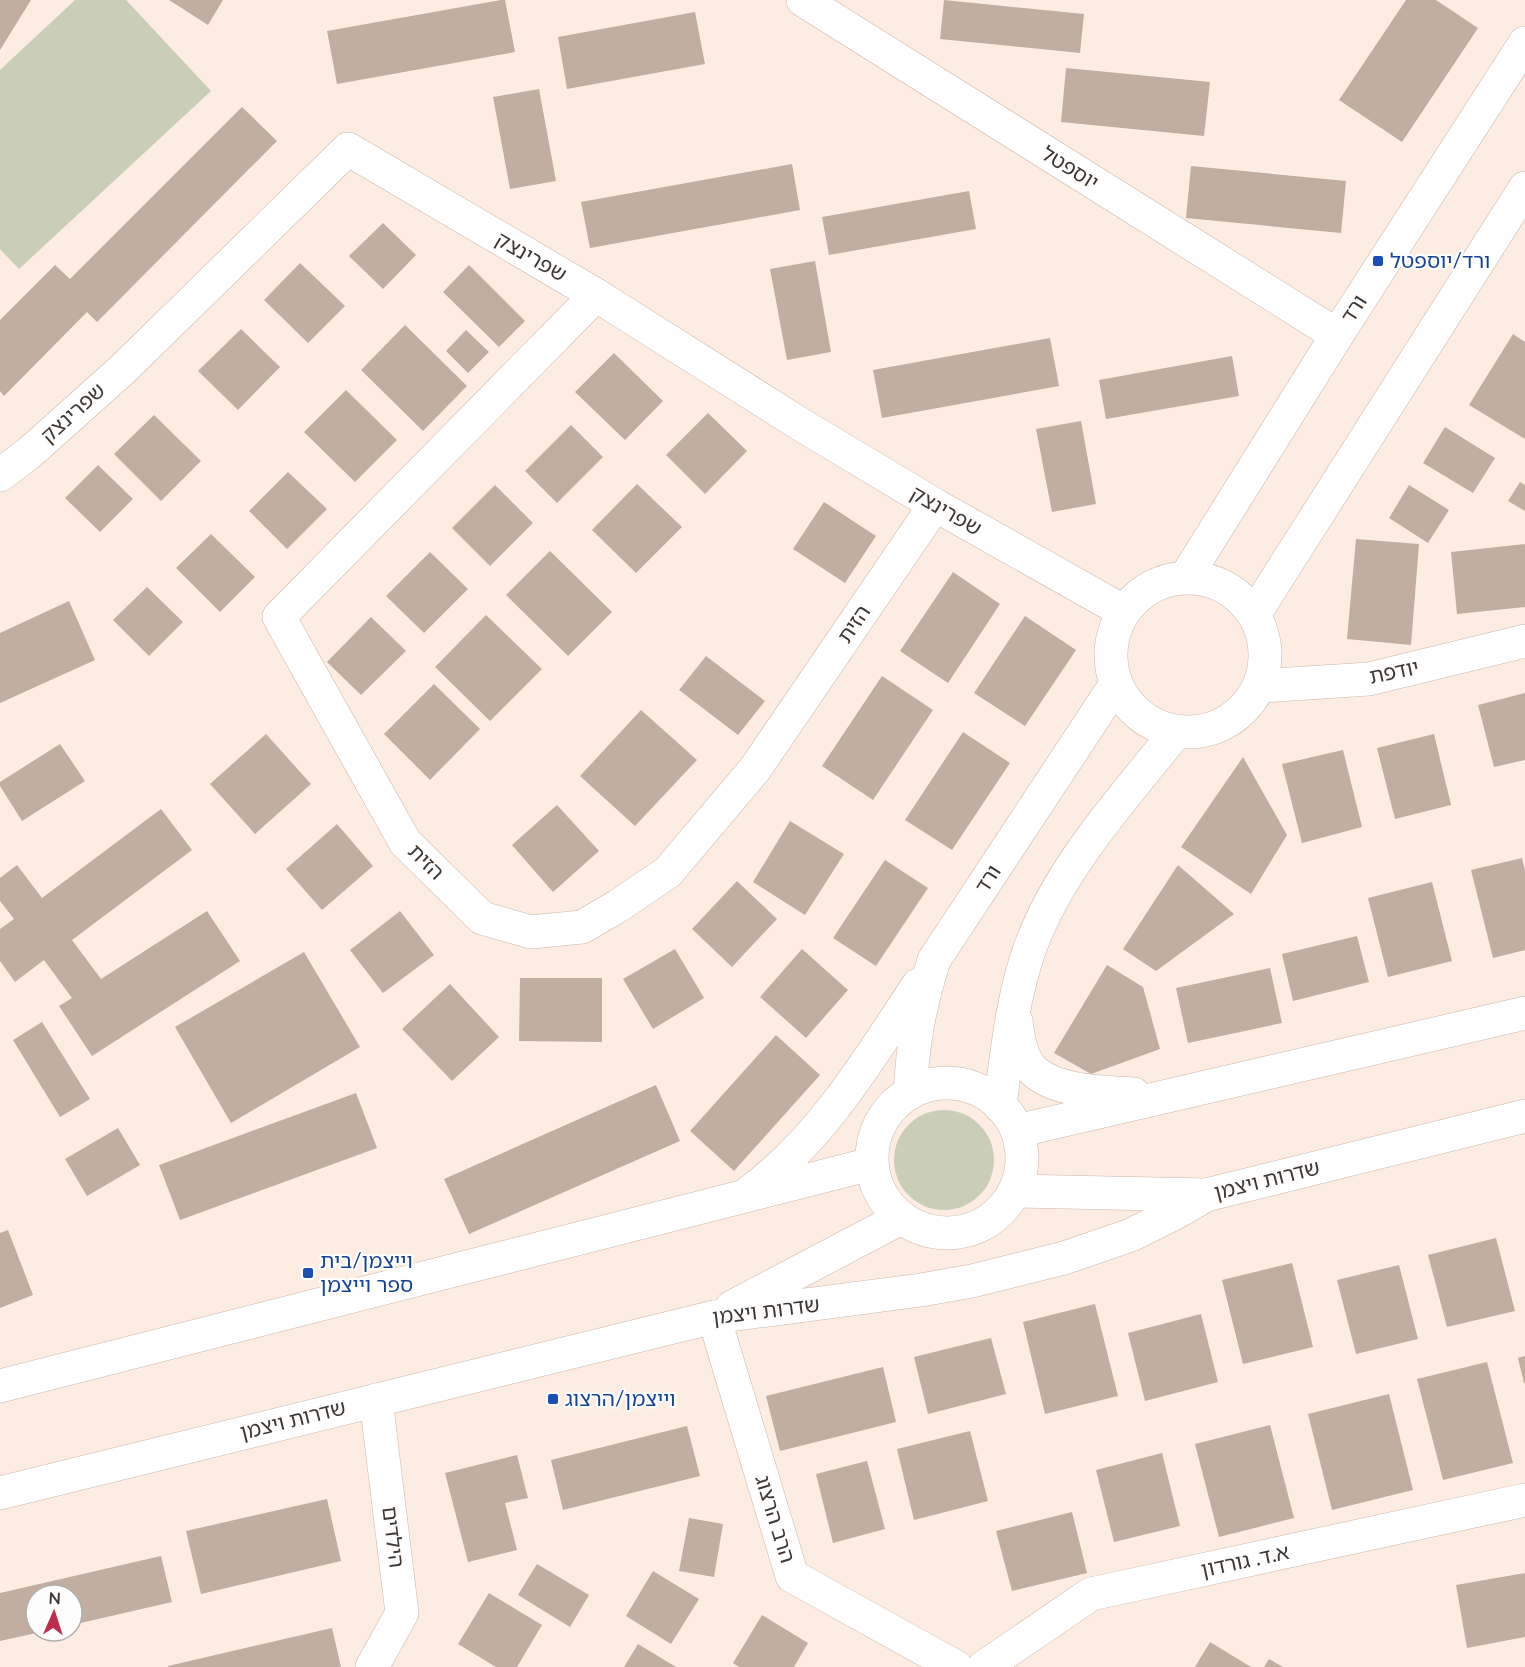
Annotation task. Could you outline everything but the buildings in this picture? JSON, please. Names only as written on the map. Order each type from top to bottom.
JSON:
[{"type":"street","name":"יוספטל","points":[[802,0],[1337,335]]},
{"type":"street","name":"ורד","points":[[1186,577],[1337,335],[1525,43]]},
{"type":"street","name":"שפרינצק","points":[[0,476],[122,370],[348,149],[596,295],[935,506],[1123,611]]},
{"type":"street","points":[[1255,613],[1525,188]]},
{"type":"street","name":"הזית","points":[[596,295],[279,617],[405,842],[482,918],[531,932],[582,927],[668,872],[754,769],[935,506]]},
{"type":"street","points":[[1186,577],[1213,581],[1237,593],[1255,613],[1265,637],[1267,662],[1260,686],[1246,708],[1226,723],[1202,732],[1176,732],[1151,723],[1130,707],[1116,684],[1110,660],[1113,634],[1123,611],[1140,593],[1162,581],[1186,577]]},
{"type":"street","name":"יודפת","points":[[1260,686],[1369,679],[1525,640]]},
{"type":"street","name":"ורד","points":[[910,1093],[913,1048],[921,1003],[934,960],[1116,684]]},
{"type":"street","points":[[1008,1118],[1014,1005],[1030,948],[1045,913],[1084,850],[1176,732]]},
{"type":"street","points":[[745,1196],[770,1176],[822,1123],[858,1077],[934,960]]},
{"type":"street","points":[[1014,1005],[1022,1051],[1034,1071],[1051,1081],[1074,1088],[1162,1097]]},
{"type":"street","points":[[1008,1118],[1162,1097],[1525,1013]]},
{"type":"street","points":[[933,1084],[957,1084],[980,1091],[1008,1118],[1021,1151],[1021,1171],[1015,1191],[1003,1207],[986,1222],[965,1231],[942,1233],[920,1228],[901,1218],[886,1203],[876,1185],[871,1164],[873,1143],[880,1123],[893,1106],[910,1093],[933,1084]]},
{"type":"street","name":"שדרות ויצמן","points":[[0,1493],[714,1317],[921,1290],[972,1281],[1065,1258],[1131,1235],[1178,1212],[1206,1195],[1525,1116]]},
{"type":"street","points":[[0,1386],[871,1164]]},
{"type":"street","points":[[1015,1191],[1206,1195]]},
{"type":"street","points":[[714,1317],[901,1218]]},
{"type":"street","name":"הרב הרצוג","points":[[714,1317],[792,1576],[956,1667]]},
{"type":"street","name":"הילדים","points":[[372,1667],[402,1613],[376,1400]]},
{"type":"street","name":"א.ד. גורדון","points":[[984,1667],[1091,1594],[1525,1500]]},
{"type":"green space","points":[[75,0],[126,0],[211,91],[19,269],[0,249],[0,70]]},
{"type":"green space","points":[[944,1110],[963,1114],[979,1125],[990,1141],[994,1160],[990,1179],[979,1195],[963,1206],[944,1210],[925,1206],[909,1195],[898,1179],[894,1160],[898,1141],[909,1125],[925,1114]]},
{"type":"place","name":"ורד/יוספטל","points":[[1378,261]]},
{"type":"place","name":"וייצמן/בית ספר וייצמן","points":[[308,1273]]},
{"type":"place","name":"וייצמן/הרצוג","points":[[553,1399]]}]
